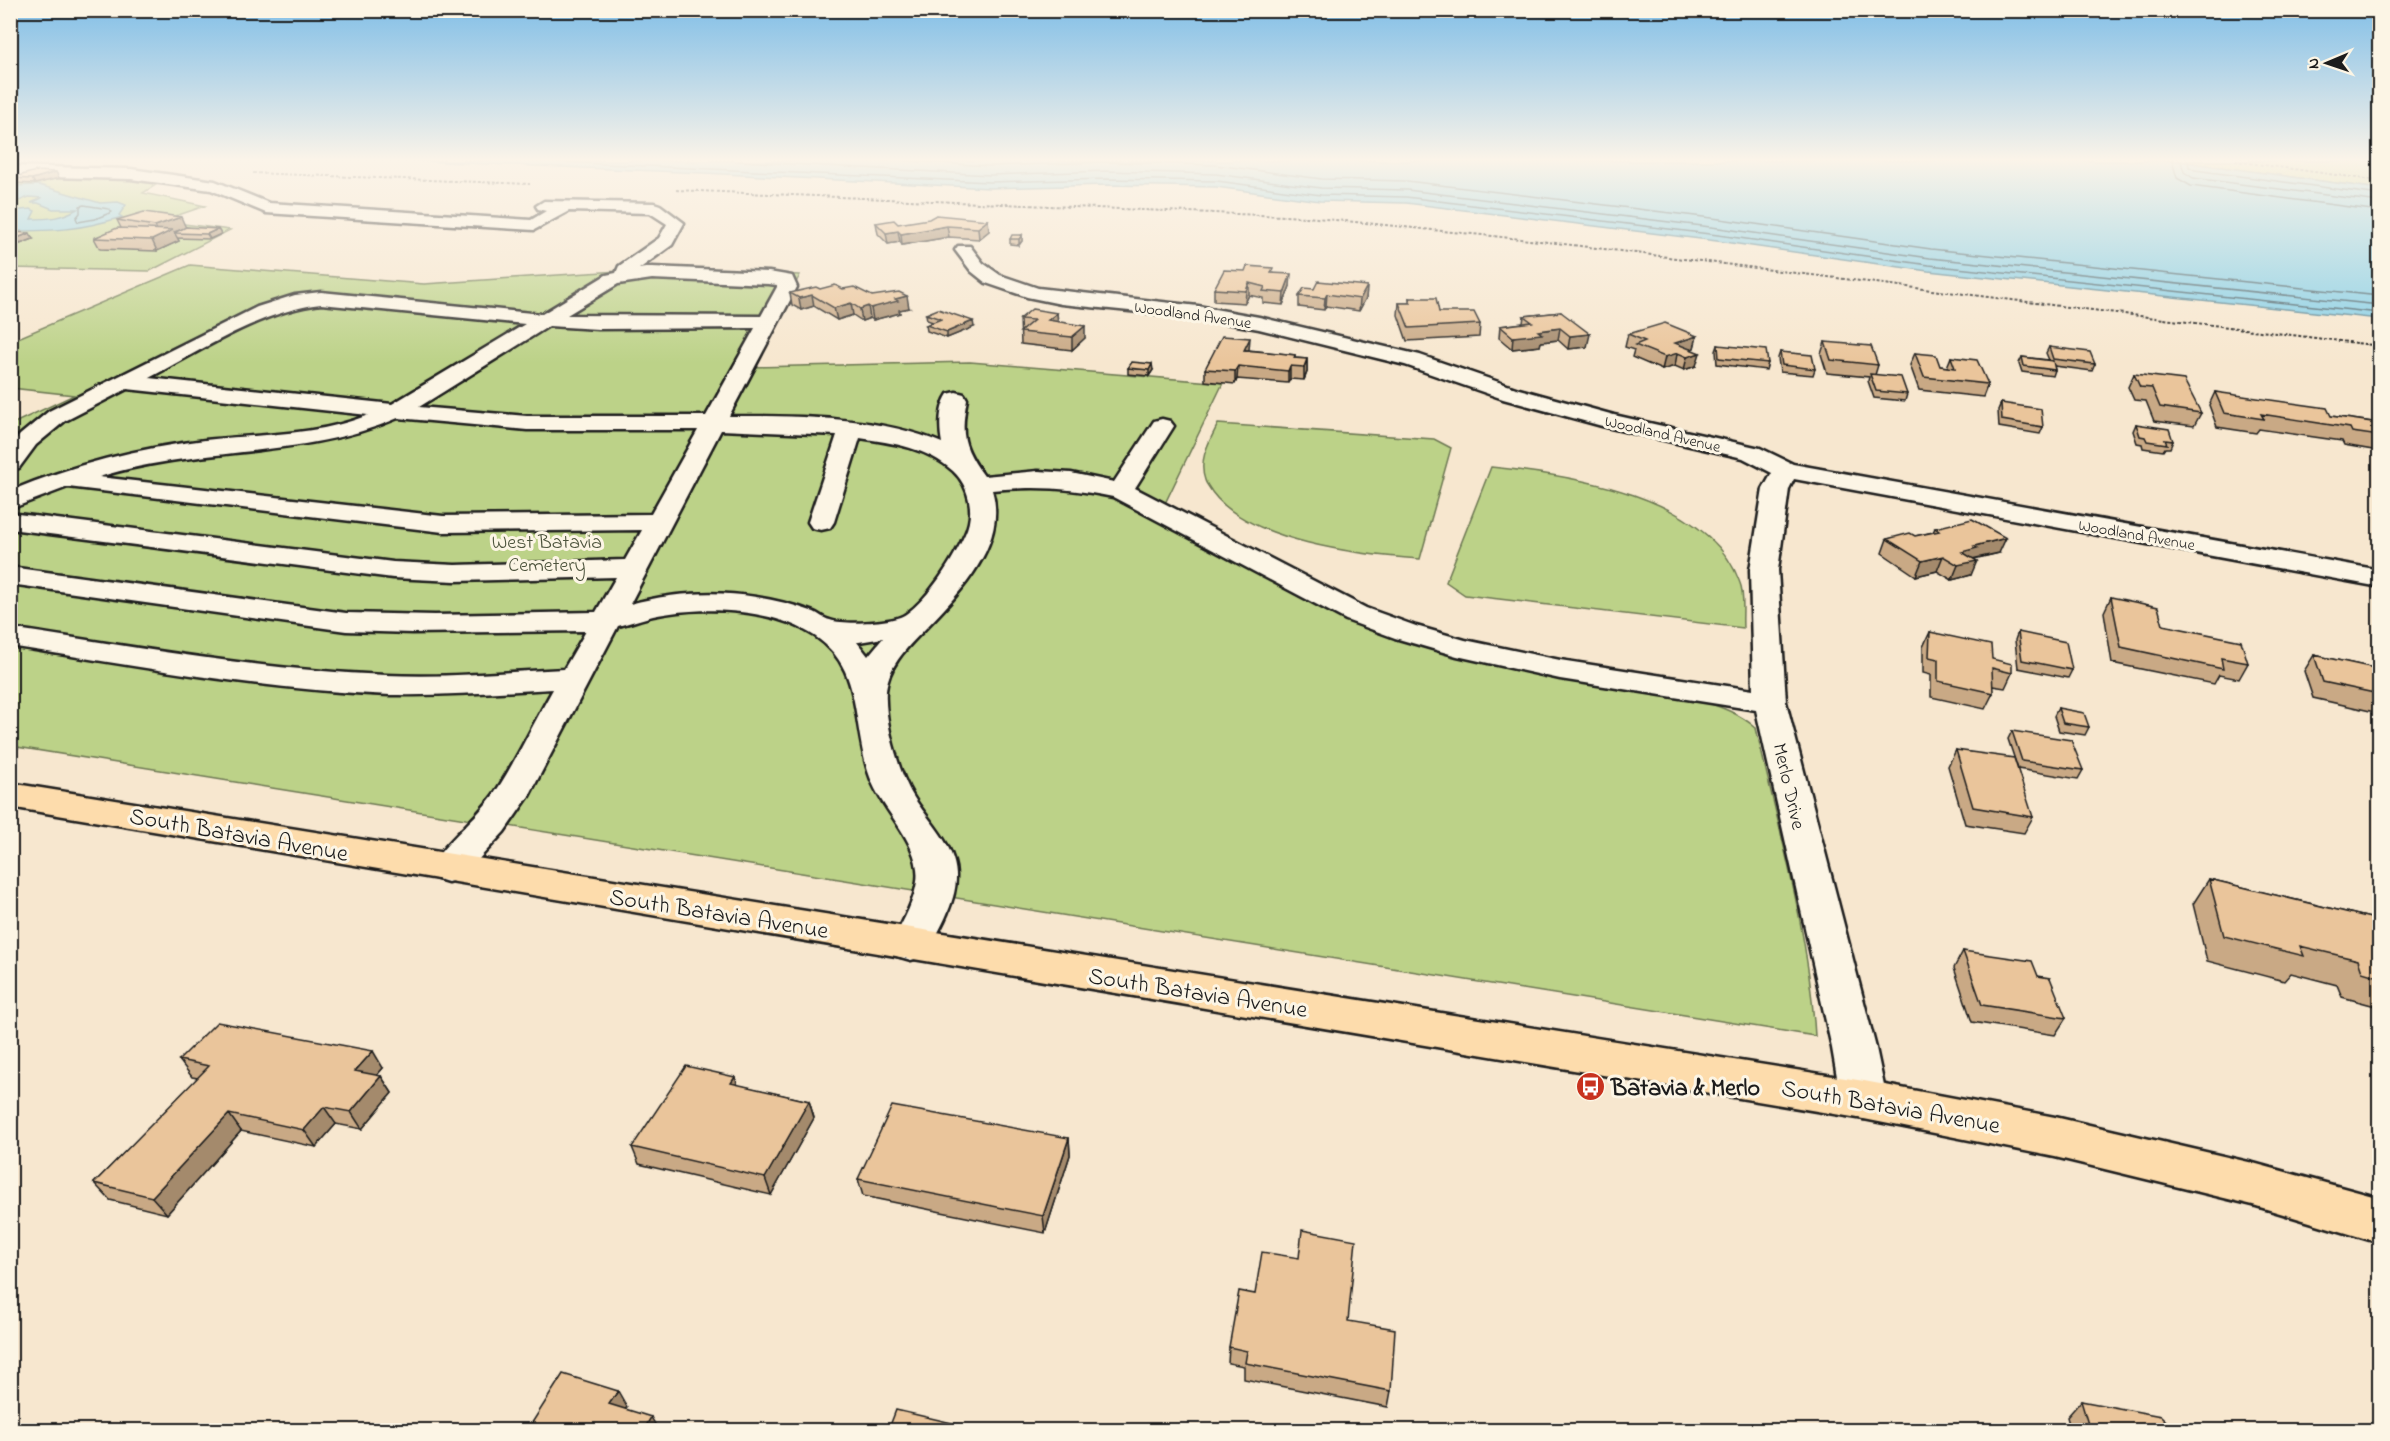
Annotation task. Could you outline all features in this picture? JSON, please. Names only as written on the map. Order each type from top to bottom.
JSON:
[{"type":"main road","name":"South Batavia Avenue","points":[[10,795],[448,869],[1864,1100],[2066,1139],[2253,1184],[2379,1221]]},
{"type":"street","points":[[625,276],[626,270],[666,241],[673,228]]},
{"type":"street","name":"Woodland Avenue","points":[[964,249],[977,267],[993,279],[1034,293],[1198,312],[1292,331],[1412,360],[1510,394],[1610,421],[1751,453],[1786,470],[2379,579]]},
{"type":"street","points":[[11,505],[63,480],[104,468],[175,452],[334,432],[362,425],[396,411],[604,283],[625,276],[652,273],[785,280],[787,287],[512,796],[491,823],[448,869]]},
{"type":"street","points":[[10,462],[28,440],[57,416],[264,311],[295,301],[333,299],[544,320],[636,324],[768,322]]},
{"type":"street","points":[[123,382],[529,423],[777,422],[892,435],[943,452],[970,475],[1071,481],[1121,491],[1356,614],[1392,629],[1447,645],[1505,658],[1770,702]]},
{"type":"street","points":[[870,694],[875,669],[884,654],[956,578],[970,556],[979,534],[982,513],[981,497],[952,441],[953,410],[926,431],[892,435]]},
{"type":"street","points":[[1121,491],[1162,426]]},
{"type":"street","points":[[821,522],[851,429]]},
{"type":"street","name":"Merlo Drive","points":[[1786,470],[1776,489],[1764,570],[1770,702],[1854,1048],[1864,1100]]},
{"type":"street","points":[[63,480],[443,524],[659,522]]},
{"type":"street","points":[[11,505],[352,565],[423,572],[634,567]]},
{"type":"street","points":[[10,575],[383,625],[606,620],[653,607],[680,603],[764,607],[826,629],[859,633],[913,623]]},
{"type":"street","points":[[826,629],[846,647],[858,665],[870,694],[879,752],[887,776],[896,796],[934,858],[937,876],[933,894],[911,945]]},
{"type":"street","points":[[10,637],[248,673],[342,683],[439,685],[574,678]]},
{"type":"path","points":[[1417,228],[1551,242],[2379,346]]},
{"type":"green space","points":[[11,228],[230,230],[150,271],[11,268]]},
{"type":"green space","name":"West Batavia Cemetery","points":[[190,265],[424,284],[649,269],[800,275],[751,367],[970,362],[1223,383],[1158,518],[1350,620],[1397,639],[1489,665],[1699,700],[1736,714],[1756,728],[1800,920],[1812,997],[1815,1036],[11,746],[10,425],[74,395],[11,388],[11,341]]},
{"type":"green space","points":[[1218,424],[1434,439],[1451,448],[1420,559],[1368,554],[1308,543],[1252,523],[1229,509],[1212,492],[1203,473],[1206,451]]},
{"type":"green space","points":[[1491,467],[1559,476],[1634,495],[1669,510],[1699,529],[1724,553],[1740,583],[1743,599],[1743,628],[1465,595],[1446,582]]},
{"type":"water","points":[[11,228],[69,228],[54,230],[11,231]]},
{"type":"water","points":[[1613,228],[2379,228],[2379,319],[1928,271]]},
{"type":"building","points":[[116,228],[173,230],[152,240],[94,238]]},
{"type":"building","points":[[184,228],[218,229],[207,234],[174,233]]},
{"type":"building","points":[[881,228],[934,228],[901,234],[898,231],[886,233]]},
{"type":"building","points":[[10,232],[30,233],[10,238]]},
{"type":"building","points":[[1012,235],[1022,235],[1019,239],[1010,239]]},
{"type":"building","points":[[1247,266],[1273,268],[1271,273],[1291,274],[1284,293],[1263,291],[1265,287],[1249,283],[1246,291],[1214,289],[1224,270],[1245,271]]},
{"type":"building","points":[[1318,281],[1367,286],[1360,299],[1327,294],[1325,298],[1299,296],[1304,288],[1314,289]]},
{"type":"building","points":[[835,285],[843,289],[854,287],[872,296],[899,292],[907,296],[895,299],[898,301],[860,309],[851,303],[834,308],[812,295],[799,298],[790,293]]},
{"type":"building","points":[[1409,298],[1436,298],[1439,312],[1474,312],[1480,324],[1409,328],[1399,303],[1411,303]]},
{"type":"building","points":[[938,309],[973,321],[947,332],[926,325],[941,319],[926,314]]},
{"type":"building","points":[[1032,309],[1057,313],[1048,320],[1085,326],[1072,337],[1020,332],[1034,320],[1020,319]]},
{"type":"building","points":[[1561,312],[1590,334],[1570,336],[1560,328],[1538,331],[1542,334],[1513,337],[1500,326],[1532,322],[1524,316]]},
{"type":"building","points":[[1665,323],[1697,336],[1675,343],[1700,353],[1687,357],[1678,353],[1665,357],[1635,345],[1645,341],[1628,334]]},
{"type":"building","points":[[1222,336],[1250,338],[1244,350],[1295,355],[1294,358],[1307,359],[1304,367],[1290,366],[1288,371],[1238,366],[1235,371],[1205,369]]},
{"type":"building","points":[[1825,342],[1871,346],[1878,365],[1831,360]]},
{"type":"building","points":[[1718,345],[1766,350],[1768,363],[1719,358]]},
{"type":"building","points":[[2049,347],[2090,352],[2095,364],[2053,359]]},
{"type":"building","points":[[1780,352],[1812,355],[1815,369],[1782,365]]},
{"type":"building","points":[[1915,353],[1936,355],[1940,366],[1955,368],[1951,357],[1977,360],[1988,384],[1924,377]]},
{"type":"building","points":[[2022,357],[2053,361],[2055,370],[2024,366]]},
{"type":"building","points":[[1132,362],[1152,364],[1149,370],[1128,368]]},
{"type":"building","points":[[1870,374],[1901,377],[1907,394],[1876,391]]},
{"type":"building","points":[[2134,374],[2184,380],[2201,413],[2160,407],[2152,388],[2140,387]]},
{"type":"building","points":[[2215,392],[2327,408],[2331,416],[2379,423],[2379,436],[2352,432],[2350,428],[2261,414],[2264,419],[2224,413]]},
{"type":"building","points":[[2001,403],[2041,409],[2043,427],[2002,420]]},
{"type":"building","points":[[2136,424],[2169,429],[2173,441],[2165,440],[2167,444],[2147,441],[2145,437],[2140,436]]},
{"type":"building","points":[[1972,519],[2006,538],[1974,546],[1977,548],[1962,552],[1977,561],[1958,565],[1943,556],[1922,561],[1887,539],[1910,533],[1915,536],[1939,531],[1935,528]]},
{"type":"building","points":[[2111,597],[2158,607],[2163,625],[2241,641],[2248,663],[2221,658],[2223,669],[2121,647]]},
{"type":"building","points":[[1930,632],[1991,645],[1992,659],[2012,664],[2012,673],[1992,668],[1993,693],[1938,681],[1938,659],[1929,657]]},
{"type":"building","points":[[2018,632],[2066,642],[2072,670],[2022,660]]},
{"type":"building","points":[[2314,655],[2379,669],[2379,694],[2323,682]]},
{"type":"building","points":[[2058,708],[2084,713],[2089,727],[2063,723]]},
{"type":"building","points":[[2012,731],[2071,740],[2083,770],[2022,761]]},
{"type":"building","points":[[1956,750],[2014,758],[2033,817],[1973,807]]},
{"type":"building","points":[[2209,879],[2379,920],[2379,977],[2362,972],[2358,960],[2300,946],[2304,956],[2224,936]]},
{"type":"building","points":[[1963,951],[2032,961],[2038,976],[2050,978],[2066,1018],[1982,1005]]},
{"type":"building","points":[[217,1022],[373,1051],[355,1071],[381,1076],[351,1112],[324,1107],[304,1130],[229,1114],[152,1197],[94,1183],[209,1066],[179,1060]]},
{"type":"building","points":[[686,1066],[735,1077],[731,1083],[809,1101],[765,1178],[632,1147]]},
{"type":"building","points":[[892,1106],[1069,1138],[1043,1216],[858,1179]]},
{"type":"building","points":[[1302,1230],[1356,1240],[1348,1321],[1395,1329],[1391,1391],[1245,1363],[1247,1351],[1229,1347],[1239,1291],[1255,1294],[1262,1252],[1299,1258]]},
{"type":"building","points":[[563,1374],[618,1391],[609,1404],[651,1417],[643,1431],[532,1431],[528,1429]]},
{"type":"building","points":[[2081,1401],[2161,1416],[2176,1431],[2090,1431]]},
{"type":"building","points":[[896,1410],[982,1430],[888,1431]]},
{"type":"place","name":"Batavia & Merlo","points":[[1590,1087]]}]
